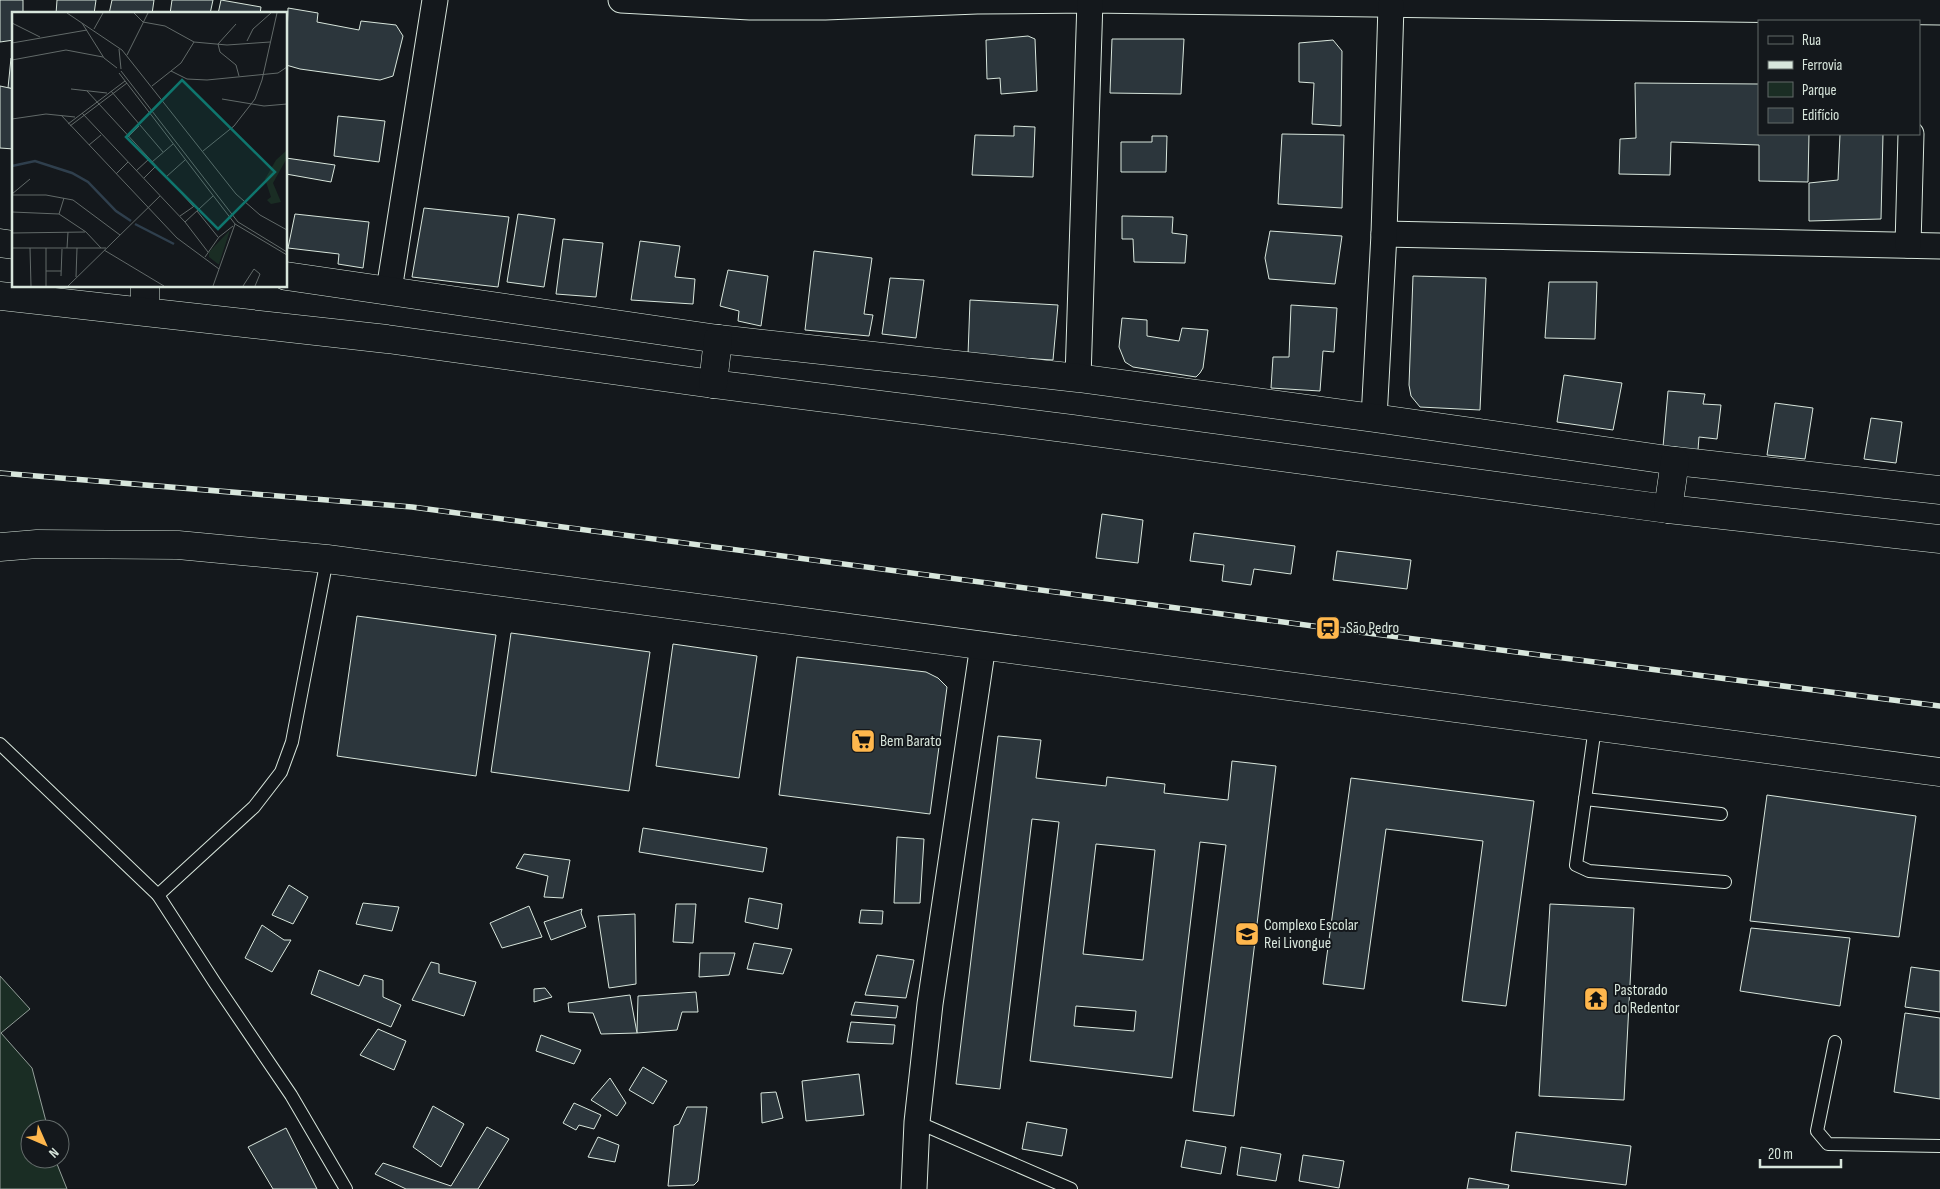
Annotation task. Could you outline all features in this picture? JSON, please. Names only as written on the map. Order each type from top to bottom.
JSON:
[{"type":"main road","points":[[288,276],[718,339],[1078,378],[1374,418],[1675,462],[1940,490]]},
{"type":"main road","points":[[0,296],[145,298],[387,339],[713,384],[1072,429],[1668,509],[1940,539]]},
{"type":"main road","points":[[713,384],[718,339]]},
{"type":"main road","points":[[1668,509],[1675,462]]},
{"type":"main road","points":[[0,547],[37,544],[178,545],[327,559],[1595,728],[1940,772]]},
{"type":"street","points":[[389,290],[435,0]]},
{"type":"street","points":[[621,0],[750,8],[977,1],[1090,0],[1309,2],[1391,5],[1467,3],[1914,17],[1940,12]]},
{"type":"street","points":[[1078,378],[1090,0]]},
{"type":"street","points":[[1374,418],[1384,234],[1391,5]]},
{"type":"street","points":[[1908,245],[1911,135]]},
{"type":"street","points":[[1384,234],[1940,246]]},
{"type":"street","points":[[914,1189],[917,1122],[930,1004],[983,645]]},
{"type":"lane","points":[[158,895],[254,807],[281,772],[292,742],[327,559]]},
{"type":"lane","points":[[1595,728],[1576,865],[1589,871],[1725,882]]},
{"type":"lane","points":[[0,744],[158,895],[291,1095],[346,1189]]},
{"type":"lane","points":[[1585,799],[1721,814]]},
{"type":"lane","points":[[1835,1042],[1817,1131],[1828,1144],[1940,1146]]},
{"type":"lane","points":[[917,1122],[1071,1189]]},
{"type":"green space","points":[[0,976],[30,1009],[1,1033],[32,1068],[45,1119],[20,1119],[20,1169],[59,1169],[67,1189],[0,1189]]},
{"type":"building","points":[[0,0],[23,0],[23,12],[12,12],[12,40],[0,42]]},
{"type":"building","points":[[57,0],[96,0],[94,12],[56,12]]},
{"type":"building","points":[[112,0],[154,0],[152,12],[109,12]]},
{"type":"building","points":[[172,0],[213,0],[210,12],[170,12]]},
{"type":"building","points":[[221,0],[261,7],[260,12],[218,12]]},
{"type":"building","points":[[288,8],[318,13],[317,22],[359,30],[361,21],[396,25],[403,36],[393,76],[380,80],[300,69],[288,66]]},
{"type":"building","points":[[1028,36],[1035,39],[1037,91],[1001,94],[1000,78],[987,79],[986,40]]},
{"type":"building","points":[[1112,39],[1184,39],[1181,94],[1110,93]]},
{"type":"building","points":[[1333,40],[1342,51],[1341,126],[1312,124],[1314,83],[1299,82],[1299,43]]},
{"type":"building","points":[[11,58],[12,58],[12,89],[8,88]]},
{"type":"building","points":[[1635,83],[1758,84],[1758,135],[1809,135],[1808,182],[1759,181],[1759,145],[1671,142],[1670,175],[1619,174],[1620,139],[1636,138]]},
{"type":"building","points":[[0,86],[12,89],[12,149],[0,148]]},
{"type":"building","points":[[338,116],[385,121],[379,162],[334,156]]},
{"type":"building","points":[[1014,126],[1035,127],[1033,177],[972,175],[975,135],[1014,136]]},
{"type":"building","points":[[1282,134],[1344,135],[1342,208],[1278,204]]},
{"type":"building","points":[[1840,135],[1883,135],[1881,219],[1809,221],[1809,183],[1838,180]]},
{"type":"building","points":[[1152,136],[1167,136],[1166,172],[1121,172],[1121,142],[1152,142]]},
{"type":"building","points":[[288,158],[335,165],[331,182],[288,174]]},
{"type":"building","points":[[424,208],[509,217],[498,287],[412,277]]},
{"type":"building","points":[[295,214],[369,222],[363,268],[338,264],[339,254],[288,248]]},
{"type":"building","points":[[518,214],[555,219],[544,287],[507,282]]},
{"type":"building","points":[[1122,216],[1173,217],[1172,233],[1187,235],[1185,263],[1134,262],[1133,239],[1122,239]]},
{"type":"building","points":[[1270,231],[1342,236],[1335,284],[1269,279],[1265,258]]},
{"type":"building","points":[[563,239],[603,243],[596,297],[556,294]]},
{"type":"building","points":[[640,241],[680,246],[675,277],[695,279],[693,304],[631,300]]},
{"type":"building","points":[[814,251],[872,258],[864,314],[873,315],[869,336],[805,330]]},
{"type":"building","points":[[728,270],[768,276],[761,326],[738,321],[739,311],[720,306]]},
{"type":"building","points":[[1413,276],[1486,278],[1480,410],[1420,407],[1411,396],[1409,385]]},
{"type":"building","points":[[890,278],[924,280],[916,338],[882,334]]},
{"type":"building","points":[[1549,282],[1597,282],[1595,339],[1545,338]]},
{"type":"building","points":[[970,300],[1058,305],[1053,360],[968,355]]},
{"type":"building","points":[[1291,305],[1337,308],[1334,352],[1323,351],[1320,391],[1271,388],[1273,357],[1289,357]]},
{"type":"building","points":[[1122,318],[1147,320],[1147,336],[1179,341],[1182,328],[1208,330],[1203,368],[1200,373],[1196,377],[1133,367],[1125,362],[1119,347]]},
{"type":"building","points":[[1564,375],[1622,383],[1613,430],[1557,422]]},
{"type":"building","points":[[1668,391],[1705,394],[1703,404],[1721,405],[1717,439],[1699,437],[1698,450],[1663,447]]},
{"type":"building","points":[[1775,403],[1813,408],[1805,459],[1767,455]]},
{"type":"building","points":[[1871,418],[1902,422],[1896,463],[1864,459]]},
{"type":"building","points":[[1102,514],[1143,520],[1138,563],[1096,558]]},
{"type":"building","points":[[1194,533],[1295,546],[1291,574],[1254,569],[1251,585],[1222,581],[1224,565],[1190,561]]},
{"type":"building","points":[[1337,551],[1411,560],[1407,589],[1333,580]]},
{"type":"building","points":[[357,616],[496,635],[476,776],[337,756]]},
{"type":"building","points":[[511,633],[650,652],[629,791],[491,772]]},
{"type":"building","points":[[673,644],[757,656],[739,778],[656,766]]},
{"type":"building","name":"Bem Barato","points":[[797,657],[926,672],[938,678],[947,687],[930,814],[779,795]]},
{"type":"building","points":[[998,736],[1041,740],[1036,778],[1106,786],[1107,777],[1165,784],[1164,793],[1228,800],[1232,761],[1276,766],[1234,1116],[1193,1111],[1226,845],[1200,842],[1172,1078],[1030,1061],[1059,822],[1032,819],[1000,1089],[956,1084]],"holes":[[[1096,844],[1155,850],[1143,960],[1083,954]],[[1076,1006],[1136,1011],[1134,1031],[1074,1026]]]},
{"type":"building","points":[[1351,778],[1534,801],[1506,1006],[1462,1001],[1483,841],[1386,829],[1364,989],[1323,984]]},
{"type":"building","points":[[1767,795],[1916,816],[1899,937],[1750,921]]},
{"type":"building","points":[[643,828],[767,848],[763,872],[639,852]]},
{"type":"building","points":[[897,837],[924,839],[920,903],[894,903]]},
{"type":"building","points":[[524,854],[570,860],[563,898],[544,897],[548,876],[516,868]]},
{"type":"building","points":[[289,885],[308,897],[293,924],[272,915]]},
{"type":"building","points":[[749,898],[782,904],[778,929],[745,922]]},
{"type":"building","points":[[363,903],[399,907],[392,931],[356,924]]},
{"type":"building","points":[[676,904],[696,904],[693,943],[673,942]]},
{"type":"building","points":[[1550,904],[1634,908],[1624,1100],[1539,1096]]},
{"type":"building","points":[[529,906],[542,937],[502,948],[490,923]]},
{"type":"building","points":[[582,909],[581,913],[586,927],[551,940],[544,922]]},
{"type":"building","points":[[861,910],[883,911],[882,924],[859,923]]},
{"type":"building","points":[[635,914],[636,984],[609,988],[598,916]]},
{"type":"building","points":[[262,925],[284,940],[291,940],[272,972],[245,958]]},
{"type":"building","points":[[1751,928],[1850,938],[1840,1006],[1740,991]]},
{"type":"building","points":[[754,943],[792,949],[783,974],[747,969]]},
{"type":"building","points":[[700,953],[735,953],[729,975],[699,977]]},
{"type":"building","points":[[877,955],[914,960],[906,998],[865,995]]},
{"type":"building","points":[[431,962],[439,964],[439,973],[476,982],[464,1016],[412,1000]]},
{"type":"building","points":[[1911,967],[1940,971],[1940,1012],[1905,1007]]},
{"type":"building","points":[[319,970],[359,986],[364,975],[383,980],[383,997],[401,1005],[391,1027],[311,994]]},
{"type":"building","points":[[545,988],[552,997],[534,1002],[534,989]]},
{"type":"building","points":[[696,992],[698,1012],[682,1012],[677,1030],[637,1033],[638,996]]},
{"type":"building","points":[[630,995],[637,1033],[601,1034],[593,1013],[569,1012],[568,1003]]},
{"type":"building","points":[[855,1002],[898,1006],[896,1018],[851,1015]]},
{"type":"building","points":[[1905,1013],[1940,1018],[1940,1099],[1894,1092]]},
{"type":"building","points":[[851,1022],[895,1025],[893,1044],[847,1042]]},
{"type":"building","points":[[378,1029],[406,1041],[394,1070],[360,1055]]},
{"type":"building","points":[[541,1035],[581,1050],[574,1064],[536,1051]]},
{"type":"building","points":[[643,1067],[667,1081],[653,1104],[629,1090]]},
{"type":"building","points":[[859,1074],[864,1115],[806,1121],[802,1081]]},
{"type":"building","points":[[610,1078],[626,1103],[617,1116],[591,1100]]},
{"type":"building","points":[[776,1092],[783,1118],[762,1123],[761,1093]]},
{"type":"building","points":[[574,1103],[601,1115],[594,1129],[579,1125],[576,1130],[563,1123]]},
{"type":"building","points":[[433,1106],[464,1124],[441,1167],[413,1147]]},
{"type":"building","points":[[687,1107],[707,1107],[698,1181],[694,1185],[668,1186],[674,1126],[679,1124]]},
{"type":"building","points":[[1027,1122],[1067,1129],[1062,1156],[1022,1149]]},
{"type":"building","points":[[487,1127],[509,1139],[478,1189],[406,1189],[375,1174],[383,1163],[451,1186]]},
{"type":"building","points":[[286,1128],[317,1189],[273,1189],[248,1147]]},
{"type":"building","points":[[1516,1132],[1631,1146],[1626,1185],[1511,1171]]},
{"type":"building","points":[[598,1137],[619,1145],[615,1162],[588,1157]]},
{"type":"building","points":[[1186,1140],[1226,1147],[1221,1174],[1181,1167]]},
{"type":"building","points":[[1241,1147],[1281,1154],[1276,1181],[1237,1175]]},
{"type":"building","points":[[1303,1155],[1344,1161],[1339,1188],[1299,1181]]},
{"type":"building","points":[[1469,1178],[1509,1185],[1508,1189],[1467,1189]]},
{"type":"railway","points":[[0,473],[412,507],[1328,628],[1940,706]]},
{"type":"place","name":"São Pedro","points":[[1328,628]]},
{"type":"place","name":"Bem Barato","points":[[863,741]]},
{"type":"place","name":"Complexo Escolar Rei Livongue","points":[[1247,934]]},
{"type":"place","name":"Pastorado do Redentor","points":[[1596,999]]}]
